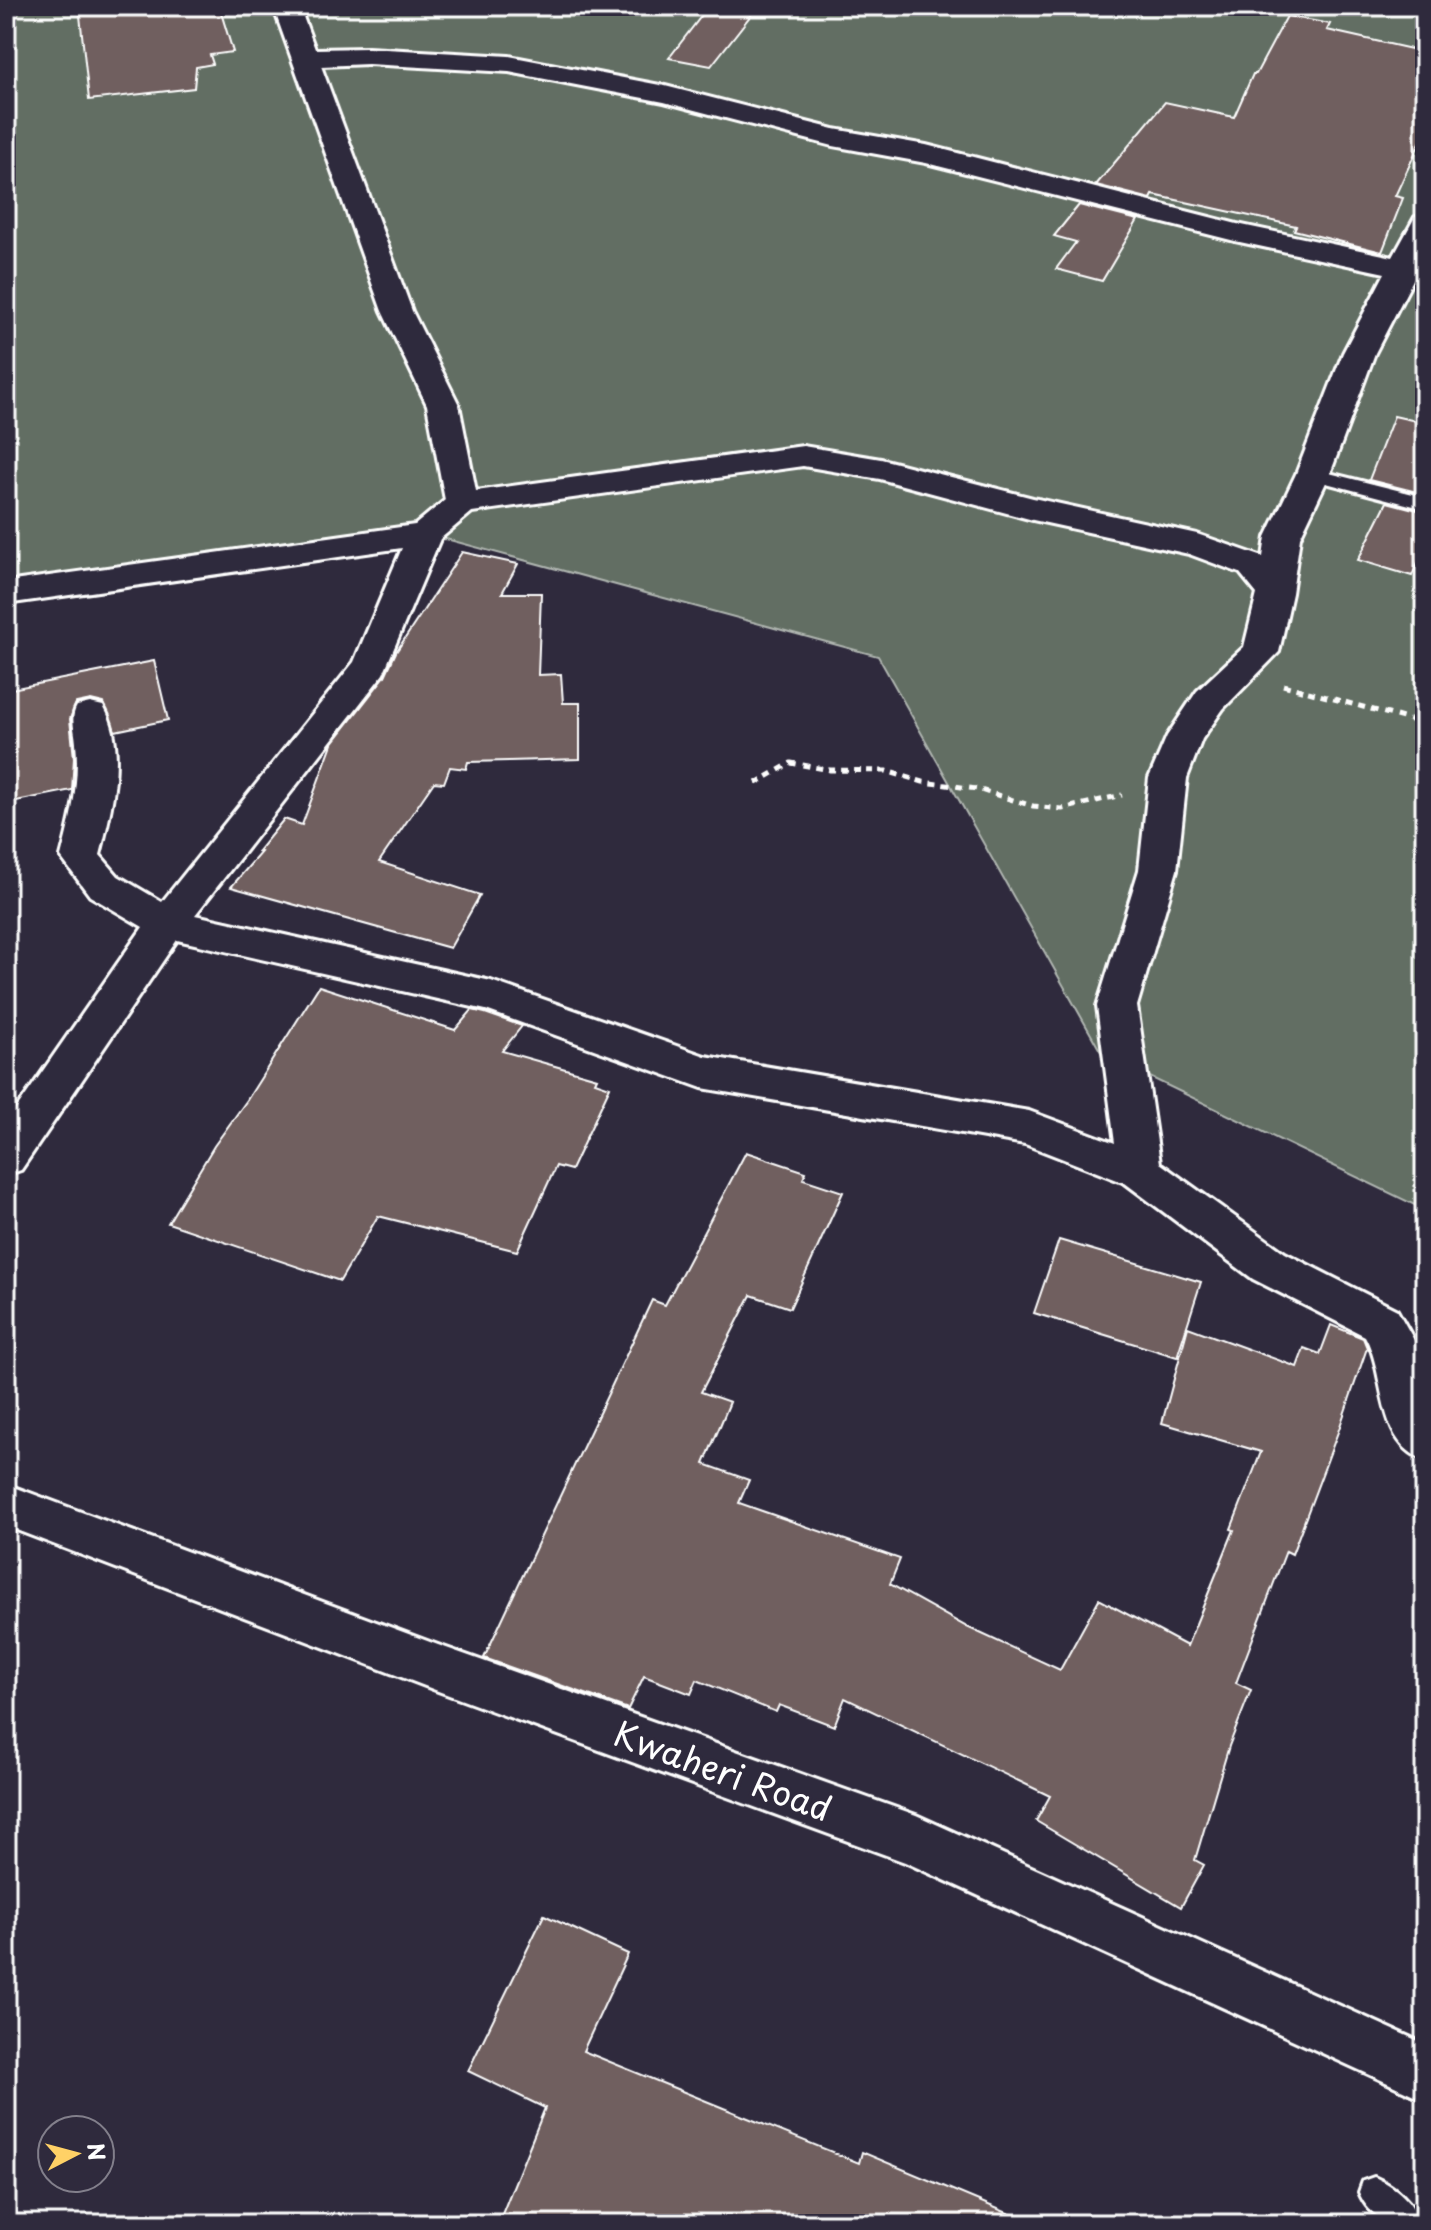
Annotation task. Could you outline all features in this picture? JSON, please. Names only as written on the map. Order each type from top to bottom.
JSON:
[{"type":"street","points":[[286,6],[397,311],[443,405],[462,503]]},
{"type":"street","points":[[305,58],[368,56],[509,64],[665,94],[833,137],[941,158],[1235,232],[1404,268]]},
{"type":"street","points":[[1140,1171],[1117,1006],[1158,870],[1168,778],[1185,736],[1210,700],[1261,652],[1275,593],[1283,537],[1313,474],[1359,353],[1425,223]]},
{"type":"street","points":[[6,1158],[167,923],[370,666],[425,534],[462,503],[803,456],[881,469],[1033,509],[1197,545],[1252,565],[1275,593]]},
{"type":"street","points":[[6,593],[425,534]]},
{"type":"street","points":[[1197,545],[1283,537]]},
{"type":"street","points":[[90,715],[97,748],[95,802],[80,857],[104,886],[167,923],[491,996],[702,1072],[1029,1128],[1140,1171],[1269,1266],[1381,1323],[1396,1349],[1408,1412],[1425,1440]]},
{"type":"street","name":"Kwaheri Road","points":[[6,1505],[438,1668],[916,1840],[1425,2072]]},
{"type":"lane","points":[[1313,474],[1425,503]]},
{"type":"lane","points":[[1374,2192],[1403,2216],[1405,2224]]},
{"type":"path","points":[[1246,667],[1289,687],[1425,724]]},
{"type":"path","points":[[756,783],[791,763],[830,770],[886,771],[923,782],[977,789],[1033,806],[1062,809],[1104,802],[1168,778]]},
{"type":"green space","points":[[6,6],[1425,6],[1425,1210],[1102,1054],[878,656],[446,539],[6,590]]},
{"type":"building","points":[[79,6],[219,6],[233,52],[210,55],[213,64],[196,67],[194,88],[89,100]]},
{"type":"building","points":[[709,6],[758,6],[711,66],[669,58]]},
{"type":"building","points":[[1287,16],[1330,24],[1327,30],[1425,52],[1425,132],[1395,196],[1403,198],[1382,252],[1294,230],[1296,226],[1153,195],[1151,199],[1096,185],[1165,102],[1234,117],[1253,74],[1256,74]]},
{"type":"building","points":[[1079,205],[1138,220],[1102,281],[1056,269],[1076,242],[1054,236]]},
{"type":"building","points":[[1394,416],[1425,423],[1425,494],[1369,480]]},
{"type":"building","points":[[1387,502],[1425,512],[1425,546],[1412,576],[1358,560]]},
{"type":"building","points":[[462,552],[518,564],[502,593],[541,593],[538,675],[561,674],[563,703],[580,703],[580,759],[468,762],[466,769],[450,767],[444,783],[434,782],[379,862],[480,895],[450,948],[231,887],[284,819],[302,825],[332,744],[385,676],[396,652]]},
{"type":"building","points":[[154,661],[168,720],[115,731],[104,703],[91,700],[76,703],[70,719],[74,758],[72,790],[6,803],[6,690]]},
{"type":"building","points":[[319,986],[455,1030],[472,1010],[485,1013],[522,1026],[502,1051],[597,1078],[595,1082],[610,1087],[571,1170],[556,1166],[517,1251],[378,1216],[340,1281],[168,1223],[214,1146]]},
{"type":"building","points":[[746,1152],[806,1172],[803,1179],[843,1192],[790,1308],[751,1295],[701,1392],[730,1402],[704,1464],[749,1480],[739,1503],[900,1559],[890,1584],[967,1627],[1060,1670],[1099,1599],[1187,1646],[1234,1530],[1231,1529],[1261,1452],[1162,1423],[1188,1327],[1297,1367],[1304,1348],[1320,1354],[1331,1325],[1363,1338],[1367,1348],[1338,1432],[1292,1554],[1286,1551],[1236,1683],[1251,1690],[1229,1746],[1195,1860],[1204,1865],[1181,1907],[1036,1821],[1050,1796],[845,1698],[834,1726],[779,1705],[776,1712],[697,1680],[691,1694],[644,1676],[628,1709],[484,1658],[652,1300],[665,1305]]},
{"type":"building","points":[[1059,1240],[1201,1282],[1177,1357],[1034,1313]]},
{"type":"building","points":[[544,1915],[628,1954],[583,2051],[859,2163],[862,2152],[1034,2224],[498,2224],[545,2108],[468,2071]]}]
